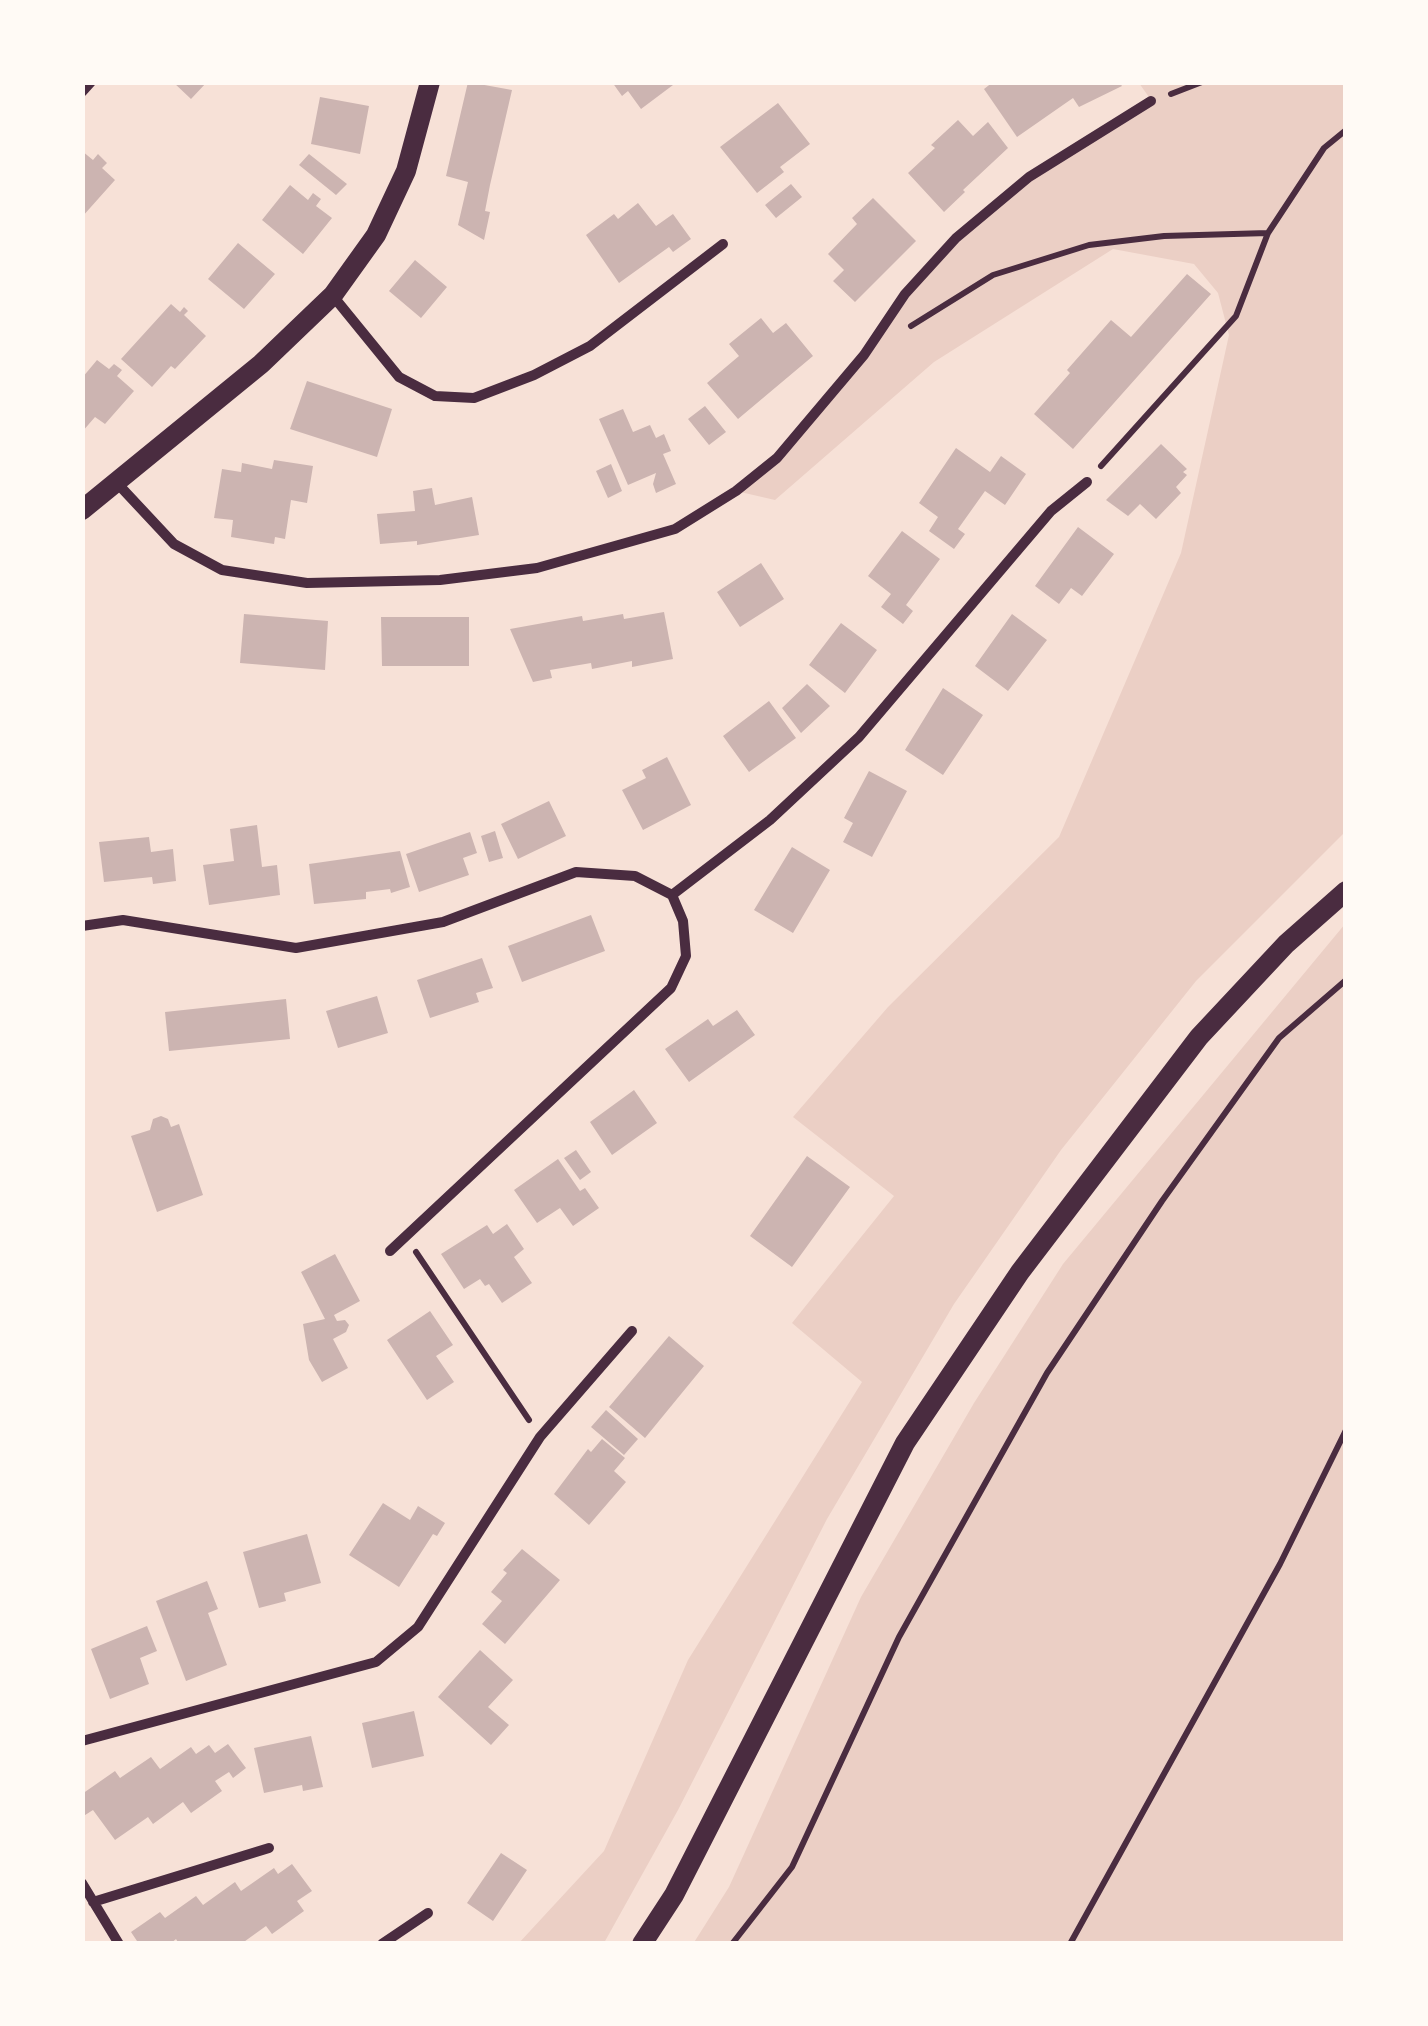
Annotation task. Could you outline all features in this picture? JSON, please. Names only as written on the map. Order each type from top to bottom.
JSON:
[{"type":"main road","points":[[82,510],[261,364],[332,295],[376,235],[406,171],[430,82]]},
{"type":"main road","points":[[642,1944],[674,1896],[904,1443],[1020,1272],[1200,1037],[1286,944],[1346,890]]},
{"type":"street","points":[[82,92],[91,82]]},
{"type":"street","points":[[116,482],[174,544],[222,570],[308,582],[440,580],[537,568],[674,530],[736,492],[777,458],[864,356],[906,294],[956,238],[1028,178],[1152,101]]},
{"type":"street","points":[[332,295],[399,377],[435,396],[474,398],[534,375],[590,346],[723,244]]},
{"type":"street","points":[[672,896],[770,820],[858,737],[1050,511],[1087,482]]},
{"type":"street","points":[[82,926],[123,920],[296,948],[443,922],[576,872],[635,876],[672,896],[682,921],[686,956],[672,988],[390,1251]]},
{"type":"street","points":[[82,1740],[376,1662],[418,1627],[540,1437],[632,1331]]},
{"type":"street","points":[[93,1902],[270,1848]]},
{"type":"street","points":[[82,1884],[119,1944]]},
{"type":"street","points":[[382,1944],[428,1913]]},
{"type":"path","points":[[1152,101],[1202,82]]},
{"type":"path","points":[[1087,482],[1236,316],[1268,233],[1324,148],[1346,130]]},
{"type":"path","points":[[864,356],[993,275],[1089,245],[1164,236],[1268,233]]},
{"type":"path","points":[[732,1944],[792,1867],[899,1637],[1047,1373],[1162,1201],[1280,1038],[1346,980]]},
{"type":"path","points":[[406,1238],[540,1437]]},
{"type":"path","points":[[1070,1944],[1280,1564],[1346,1430]]},
{"type":"shaded area","points":[[1139,83],[1345,83],[1345,832],[1196,981],[1061,1150],[954,1304],[827,1519],[678,1810],[604,1943],[518,1944],[604,1851],[688,1660],[862,1382],[792,1323],[894,1196],[793,1117],[888,1007],[1059,837],[1181,553],[1229,335],[1218,293],[1194,264],[1113,249],[934,362],[775,500],[736,491],[777,458],[864,355],[905,294],[956,238],[1029,177],[1151,100]]},
{"type":"shaded area","points":[[1345,924],[1345,1943],[693,1944],[729,1887],[861,1597],[974,1403],[1063,1264]]},
{"type":"building","points":[[173,82],[207,82],[191,99]]},
{"type":"building","points":[[468,82],[512,90],[485,211],[490,212],[484,240],[458,225],[468,182],[446,176]]},
{"type":"building","points":[[612,82],[677,82],[641,109],[628,91],[622,96]]},
{"type":"building","points":[[993,82],[1119,82],[1122,86],[1079,107],[1073,98],[1017,137],[984,89]]},
{"type":"building","points":[[320,97],[369,106],[360,154],[311,144]]},
{"type":"building","points":[[778,103],[810,144],[780,167],[784,172],[757,193],[720,147]]},
{"type":"building","points":[[958,120],[973,136],[988,122],[1008,148],[944,212],[908,173]]},
{"type":"building","points":[[82,151],[93,160],[98,154],[107,163],[102,168],[115,180],[82,217]]},
{"type":"building","points":[[309,154],[347,184],[336,195],[299,165]]},
{"type":"building","points":[[791,184],[802,197],[776,218],[765,205]]},
{"type":"building","points":[[290,185],[308,200],[313,193],[321,199],[316,206],[332,218],[303,254],[262,220]]},
{"type":"building","points":[[873,198],[916,241],[855,302],[833,281],[844,270],[828,254],[857,224],[852,218]]},
{"type":"building","points":[[638,203],[656,226],[673,214],[691,239],[673,252],[669,247],[619,283],[586,235],[614,214],[618,219]]},
{"type":"building","points":[[238,243],[275,274],[244,309],[208,279]]},
{"type":"building","points":[[415,260],[447,287],[421,318],[389,291]]},
{"type":"building","points":[[1187,274],[1211,294],[1073,449],[1034,414],[1111,320],[1131,337]]},
{"type":"building","points":[[171,304],[180,312],[184,307],[188,311],[184,315],[206,336],[152,387],[121,359]]},
{"type":"building","points":[[761,318],[773,333],[786,323],[813,356],[738,419],[707,383],[739,356],[729,344]]},
{"type":"building","points":[[97,360],[109,369],[114,364],[122,370],[117,376],[134,391],[105,424],[95,417],[82,432],[82,378]]},
{"type":"building","points":[[307,381],[392,409],[377,457],[290,429]]},
{"type":"building","points":[[705,406],[726,432],[709,445],[688,419]]},
{"type":"building","points":[[623,409],[633,432],[650,425],[656,438],[664,434],[671,451],[663,454],[676,484],[656,493],[656,473],[628,485],[599,419]]},
{"type":"building","points":[[1161,444],[1187,469],[1183,472],[1187,475],[1176,487],[1181,493],[1156,519],[1140,504],[1128,516],[1106,500]]},
{"type":"building","points":[[956,448],[990,472],[1001,456],[1026,474],[1005,505],[985,491],[958,529],[965,534],[954,549],[929,531],[938,517],[919,503]]},
{"type":"building","points":[[274,460],[313,466],[307,503],[291,500],[285,539],[275,537],[274,544],[231,537],[233,520],[214,518],[222,469],[241,472],[242,463],[272,469]]},
{"type":"building","points":[[611,464],[622,491],[608,498],[596,471]]},
{"type":"building","points":[[432,488],[435,505],[472,497],[479,535],[417,545],[417,541],[380,544],[377,514],[415,511],[413,491]]},
{"type":"building","points":[[1078,527],[1114,554],[1082,596],[1071,588],[1059,604],[1035,586]]},
{"type":"building","points":[[902,531],[940,559],[906,605],[913,611],[903,624],[881,607],[891,594],[868,576]]},
{"type":"building","points":[[761,563],[784,599],[740,627],[717,592]]},
{"type":"building","points":[[664,612],[673,659],[632,667],[632,661],[592,669],[591,663],[550,670],[552,678],[533,682],[510,629],[582,616],[583,621],[623,614],[624,619]]},
{"type":"building","points":[[244,614],[328,621],[325,670],[240,663]]},
{"type":"building","points":[[1012,614],[1047,640],[1008,691],[975,666]]},
{"type":"building","points":[[381,617],[469,617],[469,666],[382,666]]},
{"type":"building","points":[[841,623],[877,650],[845,693],[809,665]]},
{"type":"building","points":[[807,684],[830,706],[801,733],[782,708]]},
{"type":"building","points":[[943,688],[983,715],[943,775],[905,750]]},
{"type":"building","points":[[769,701],[796,738],[749,772],[723,736]]},
{"type":"building","points":[[667,757],[691,805],[643,830],[622,790],[646,778],[642,770]]},
{"type":"building","points":[[869,771],[907,791],[872,857],[843,842],[853,823],[844,818]]},
{"type":"building","points":[[549,801],[566,836],[518,859],[501,824]]},
{"type":"building","points":[[257,825],[262,867],[277,865],[280,895],[209,905],[203,865],[234,861],[230,829]]},
{"type":"building","points":[[495,831],[503,858],[489,862],[481,836]]},
{"type":"building","points":[[470,832],[477,853],[463,858],[469,875],[419,892],[406,854]]},
{"type":"building","points":[[149,837],[151,852],[173,849],[176,881],[153,884],[152,877],[104,882],[99,842]]},
{"type":"building","points":[[792,847],[830,870],[793,933],[754,910]]},
{"type":"building","points":[[400,851],[410,887],[391,893],[390,889],[366,892],[366,899],[314,904],[309,864]]},
{"type":"building","points":[[591,915],[605,951],[522,982],[508,946]]},
{"type":"building","points":[[482,958],[493,988],[476,993],[479,1002],[430,1018],[417,980]]},
{"type":"building","points":[[377,996],[388,1033],[338,1048],[326,1011]]},
{"type":"building","points":[[286,999],[290,1039],[169,1051],[165,1012]]},
{"type":"building","points":[[737,1010],[755,1035],[689,1082],[665,1049],[708,1019],[713,1026]]},
{"type":"building","points":[[634,1090],[657,1123],[612,1155],[590,1122]]},
{"type":"building","points":[[153,1119],[168,1119],[171,1127],[179,1124],[203,1195],[157,1212],[131,1136],[150,1130]]},
{"type":"building","points":[[576,1150],[591,1172],[580,1180],[564,1158]]},
{"type":"building","points":[[807,1156],[850,1187],[792,1267],[750,1236]]},
{"type":"building","points":[[558,1159],[580,1191],[585,1188],[599,1208],[573,1226],[560,1208],[537,1223],[514,1190]]},
{"type":"building","points":[[507,1224],[524,1249],[514,1257],[532,1283],[502,1303],[489,1284],[485,1286],[480,1279],[464,1289],[441,1254],[487,1225],[493,1234]]},
{"type":"building","points":[[335,1254],[360,1301],[334,1315],[337,1321],[345,1320],[349,1325],[346,1332],[333,1339],[348,1368],[322,1382],[309,1360],[303,1324],[325,1319],[301,1272]]},
{"type":"building","points":[[430,1311],[453,1345],[436,1356],[454,1382],[427,1400],[387,1340]]},
{"type":"building","points":[[669,1336],[704,1366],[645,1438],[609,1407]]},
{"type":"building","points":[[606,1410],[638,1439],[624,1455],[591,1427]]},
{"type":"building","points":[[602,1439],[625,1458],[614,1471],[626,1482],[589,1525],[554,1494],[588,1449],[591,1452]]},
{"type":"building","points":[[383,1503],[410,1520],[418,1506],[445,1523],[437,1536],[433,1534],[399,1587],[349,1555]]},
{"type":"building","points":[[307,1534],[321,1583],[284,1593],[286,1601],[259,1608],[243,1552]]},
{"type":"building","points":[[522,1549],[560,1580],[505,1644],[482,1624],[502,1601],[491,1592],[507,1573],[503,1570]]},
{"type":"building","points":[[207,1581],[218,1609],[208,1613],[227,1665],[186,1681],[156,1601]]},
{"type":"building","points":[[147,1626],[157,1651],[140,1658],[149,1684],[110,1699],[91,1649]]},
{"type":"building","points":[[480,1650],[513,1680],[488,1707],[509,1725],[491,1745],[438,1697]]},
{"type":"building","points":[[414,1711],[424,1756],[372,1768],[362,1723]]},
{"type":"building","points":[[311,1736],[323,1787],[303,1791],[302,1785],[264,1793],[254,1748]]},
{"type":"building","points":[[228,1744],[246,1768],[233,1778],[229,1772],[215,1781],[222,1791],[191,1813],[183,1802],[153,1824],[148,1817],[115,1840],[93,1810],[82,1817],[82,1794],[115,1771],[120,1778],[151,1757],[160,1769],[191,1747],[196,1754],[209,1745],[215,1753]]},
{"type":"building","points":[[501,1853],[527,1870],[493,1921],[467,1903]]},
{"type":"building","points":[[292,1864],[312,1891],[297,1901],[304,1911],[272,1934],[266,1926],[241,1944],[179,1944],[176,1939],[170,1944],[139,1944],[131,1932],[160,1912],[165,1918],[196,1896],[203,1905],[235,1882],[241,1891],[274,1868],[278,1874]]}]
